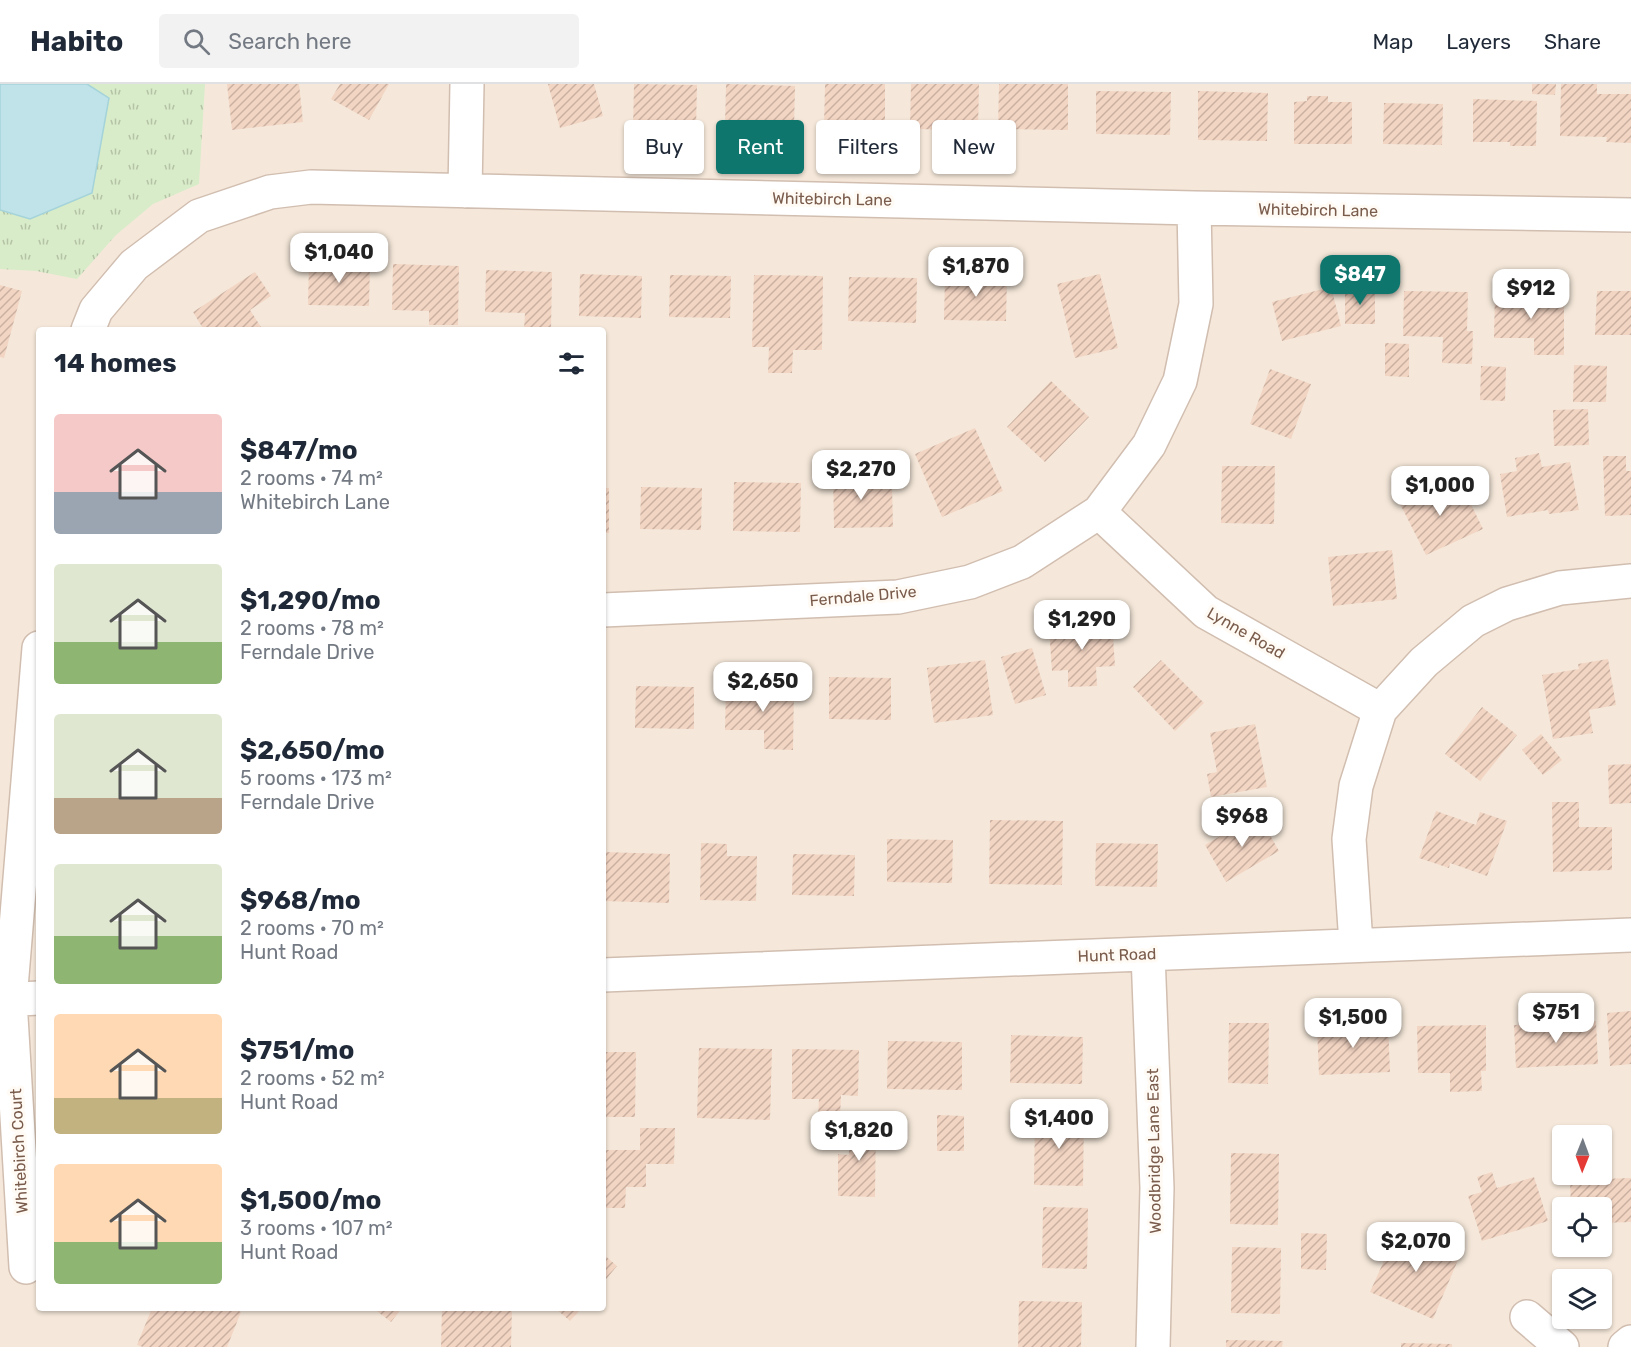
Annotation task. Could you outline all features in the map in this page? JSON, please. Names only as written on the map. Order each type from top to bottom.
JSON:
[{"type":"street","points":[[465,191],[467,84]]},
{"type":"street","name":"Whitebirch Lane","points":[[89,327],[96,310],[134,265],[199,216],[270,192],[311,187],[1194,208],[1631,214]]},
{"type":"street","name":"Ferndale Drive","points":[[606,610],[898,597],[970,582],[1022,562],[1099,512],[1149,445],[1180,381],[1196,304],[1194,208]]},
{"type":"street","name":"Lynne Road","points":[[1099,512],[1206,612],[1380,710]]},
{"type":"street","points":[[1356,944],[1349,839],[1356,786],[1380,710],[1424,662],[1473,621],[1507,604],[1560,588],[1631,581]]},
{"type":"street","points":[[16,999],[36,694]]},
{"type":"street","name":"Hunt Road","points":[[606,975],[1631,934]]},
{"type":"street","name":"Woodbridge Lane East","points":[[1148,954],[1157,1188],[1153,1347]]},
{"type":"street","name":"Whitebirch Court","points":[[16,999],[26,1267]]},
{"type":"street","points":[[1527,1317],[1562,1347]]},
{"type":"street","points":[[1625,1347],[1631,1342]]},
{"type":"shaded area","points":[[0,84],[1631,84],[1631,1347],[0,1347]]},
{"type":"green space","points":[[0,84],[205,84],[199,184],[153,204],[116,235],[77,279],[36,271],[0,269]]},
{"type":"water","points":[[0,84],[87,84],[109,98],[92,193],[30,219],[0,210]]},
{"type":"building","points":[[227,84],[299,84],[303,122],[232,130]]},
{"type":"building","points":[[340,84],[389,84],[369,120],[331,99]]},
{"type":"building","points":[[548,84],[594,84],[603,116],[560,128]]},
{"type":"building","points":[[634,84],[697,85],[696,120],[633,120]]},
{"type":"building","points":[[726,84],[795,86],[794,120],[725,120]]},
{"type":"building","points":[[825,84],[885,84],[885,120],[824,120]]},
{"type":"building","points":[[911,84],[979,84],[978,120],[932,120],[932,129],[920,129],[920,120],[910,120]]},
{"type":"building","points":[[999,84],[1068,84],[1068,130],[1016,129],[1016,120],[998,120]]},
{"type":"building","points":[[1532,84],[1556,84],[1555,95],[1532,94]]},
{"type":"building","points":[[1561,84],[1597,84],[1597,94],[1631,94],[1631,143],[1606,142],[1607,137],[1560,136]]},
{"type":"building","points":[[1096,91],[1171,92],[1170,135],[1096,134]]},
{"type":"building","points":[[1198,91],[1268,93],[1267,141],[1198,140]]},
{"type":"building","points":[[1307,96],[1328,96],[1328,102],[1352,102],[1352,144],[1294,144],[1294,102],[1307,101]]},
{"type":"building","points":[[1473,99],[1537,101],[1536,146],[1510,146],[1510,142],[1473,142]]},
{"type":"building","points":[[1384,103],[1443,104],[1442,145],[1383,144]]},
{"type":"building","points":[[309,262],[370,263],[369,306],[308,305]]},
{"type":"building","points":[[393,264],[459,266],[458,325],[429,325],[429,311],[392,310]]},
{"type":"building","points":[[486,270],[552,272],[551,327],[524,327],[525,313],[485,312]]},
{"type":"building","points":[[255,272],[271,296],[250,310],[261,327],[202,327],[193,312]]},
{"type":"building","points":[[580,274],[642,276],[641,318],[579,316]]},
{"type":"building","points":[[1100,274],[1118,348],[1075,358],[1057,284]]},
{"type":"building","points":[[670,275],[731,276],[730,318],[669,317]]},
{"type":"building","points":[[754,275],[823,276],[822,350],[793,350],[792,373],[768,373],[769,347],[752,347]]},
{"type":"building","points":[[945,276],[1007,277],[1006,321],[944,320]]},
{"type":"building","points":[[849,277],[917,278],[916,323],[848,321]]},
{"type":"building","points":[[0,285],[22,291],[4,358],[0,357]]},
{"type":"building","points":[[1331,287],[1341,326],[1282,341],[1272,302]]},
{"type":"building","points":[[1345,289],[1375,289],[1375,324],[1345,324]]},
{"type":"building","points":[[1495,290],[1524,290],[1523,295],[1564,295],[1564,355],[1534,355],[1534,338],[1494,338]]},
{"type":"building","points":[[1404,291],[1468,292],[1467,331],[1473,331],[1472,364],[1442,363],[1443,337],[1403,336]]},
{"type":"building","points":[[1597,291],[1631,291],[1631,335],[1595,335]]},
{"type":"building","points":[[1385,343],[1409,344],[1409,377],[1385,376]]},
{"type":"building","points":[[1574,365],[1607,366],[1606,402],[1573,402]]},
{"type":"building","points":[[1481,366],[1506,367],[1505,401],[1480,400]]},
{"type":"building","points":[[1270,369],[1311,384],[1291,439],[1250,424]]},
{"type":"building","points":[[1051,381],[1089,417],[1045,462],[1007,427]]},
{"type":"building","points":[[1588,409],[1589,445],[1554,446],[1553,410]]},
{"type":"building","points":[[975,428],[1003,491],[942,517],[915,454]]},
{"type":"building","points":[[1539,453],[1542,467],[1570,462],[1579,510],[1549,514],[1548,510],[1507,517],[1500,474],[1517,471],[1515,458]]},
{"type":"building","points":[[1603,456],[1626,456],[1626,471],[1631,471],[1631,515],[1605,516]]},
{"type":"building","points":[[1222,466],[1275,466],[1274,524],[1221,523]]},
{"type":"building","points":[[867,469],[867,485],[892,485],[893,527],[834,528],[833,470]]},
{"type":"building","points":[[734,482],[801,483],[800,532],[733,531]]},
{"type":"building","points":[[1435,482],[1444,500],[1464,490],[1483,529],[1426,555],[1398,500]]},
{"type":"building","points":[[641,487],[702,488],[701,530],[640,529]]},
{"type":"building","points":[[606,488],[609,488],[609,533],[606,533]]},
{"type":"building","points":[[1392,550],[1397,599],[1333,606],[1328,557]]},
{"type":"building","points":[[1112,622],[1115,666],[1096,667],[1097,686],[1068,687],[1068,670],[1052,671],[1049,627]]},
{"type":"building","points":[[1032,648],[1046,695],[1015,704],[1001,657]]},
{"type":"building","points":[[1608,659],[1616,705],[1589,710],[1593,733],[1553,739],[1542,675],[1579,669],[1578,664]]},
{"type":"building","points":[[985,660],[993,715],[934,723],[927,668]]},
{"type":"building","points":[[1161,660],[1204,703],[1175,731],[1133,687]]},
{"type":"building","points":[[829,677],[891,678],[891,720],[829,719]]},
{"type":"building","points":[[636,686],[694,687],[694,729],[635,728]]},
{"type":"building","points":[[726,686],[794,687],[793,750],[764,749],[764,730],[725,730]]},
{"type":"building","points":[[1482,707],[1517,735],[1480,781],[1445,754]]},
{"type":"building","points":[[1255,724],[1267,787],[1211,797],[1207,774],[1217,772],[1210,733]]},
{"type":"building","points":[[1541,734],[1562,760],[1543,775],[1522,750]]},
{"type":"building","points":[[1631,764],[1631,803],[1609,804],[1608,765]]},
{"type":"building","points":[[1552,802],[1579,802],[1579,827],[1612,827],[1612,870],[1553,872]]},
{"type":"building","points":[[1436,811],[1476,825],[1480,812],[1507,821],[1487,876],[1450,863],[1449,868],[1419,858]]},
{"type":"building","points":[[1258,814],[1279,851],[1226,882],[1205,845]]},
{"type":"building","points":[[990,820],[1063,821],[1062,885],[989,884]]},
{"type":"building","points":[[887,839],[953,840],[952,883],[887,882]]},
{"type":"building","points":[[701,843],[727,844],[727,856],[757,856],[756,901],[700,900]]},
{"type":"building","points":[[1096,843],[1158,844],[1157,887],[1095,886]]},
{"type":"building","points":[[606,852],[670,854],[669,903],[606,901]]},
{"type":"building","points":[[793,854],[855,855],[854,896],[792,895]]},
{"type":"building","points":[[1631,1011],[1631,1064],[1610,1066],[1607,1013]]},
{"type":"building","points":[[1596,1021],[1598,1064],[1516,1068],[1514,1025]]},
{"type":"building","points":[[1229,1023],[1269,1023],[1268,1084],[1228,1083]]},
{"type":"building","points":[[1388,1024],[1390,1072],[1319,1075],[1317,1026]]},
{"type":"building","points":[[1486,1025],[1486,1071],[1481,1071],[1482,1091],[1450,1092],[1450,1073],[1418,1073],[1417,1026]]},
{"type":"building","points":[[1011,1035],[1083,1037],[1082,1084],[1010,1083]]},
{"type":"building","points":[[888,1041],[962,1042],[962,1090],[887,1089]]},
{"type":"building","points":[[699,1048],[772,1049],[770,1120],[697,1118]]},
{"type":"building","points":[[792,1049],[859,1050],[858,1096],[841,1095],[840,1117],[818,1116],[819,1099],[792,1099]]},
{"type":"building","points":[[606,1052],[636,1052],[635,1117],[606,1117]]},
{"type":"building","points":[[1035,1114],[1084,1114],[1083,1186],[1034,1185]]},
{"type":"building","points":[[937,1115],[964,1116],[964,1151],[937,1151]]},
{"type":"building","points":[[850,1121],[876,1121],[875,1197],[838,1196],[838,1154],[849,1155]]},
{"type":"building","points":[[640,1128],[675,1128],[674,1164],[646,1164],[646,1187],[626,1187],[625,1208],[606,1208],[606,1150],[640,1150]]},
{"type":"building","points":[[1231,1153],[1279,1154],[1278,1225],[1230,1224]]},
{"type":"building","points":[[1492,1172],[1497,1188],[1534,1177],[1548,1221],[1482,1241],[1468,1196],[1482,1192],[1477,1177]]},
{"type":"building","points":[[1631,1178],[1631,1222],[1612,1223],[1612,1197],[1571,1197],[1570,1185],[1612,1185],[1612,1179]]},
{"type":"building","points":[[1043,1207],[1088,1208],[1087,1269],[1042,1268]]},
{"type":"building","points":[[1399,1227],[1461,1253],[1433,1319],[1370,1292]]},
{"type":"building","points":[[1301,1233],[1327,1234],[1326,1270],[1301,1269]]},
{"type":"building","points":[[1232,1247],[1281,1248],[1280,1314],[1231,1313]]},
{"type":"building","points":[[606,1257],[617,1266],[606,1279]]},
{"type":"building","points":[[1019,1301],[1082,1302],[1081,1347],[1018,1347]]},
{"type":"building","points":[[151,1311],[241,1312],[227,1347],[143,1347],[137,1345]]},
{"type":"building","points":[[377,1311],[400,1311],[391,1322]]},
{"type":"building","points":[[442,1311],[512,1311],[511,1347],[441,1347]]},
{"type":"building","points":[[558,1311],[579,1311],[570,1321]]},
{"type":"building","points":[[1226,1340],[1283,1341],[1282,1347],[1226,1347]]},
{"type":"building","points":[[1401,1343],[1452,1344],[1452,1347],[1401,1347]]}]
